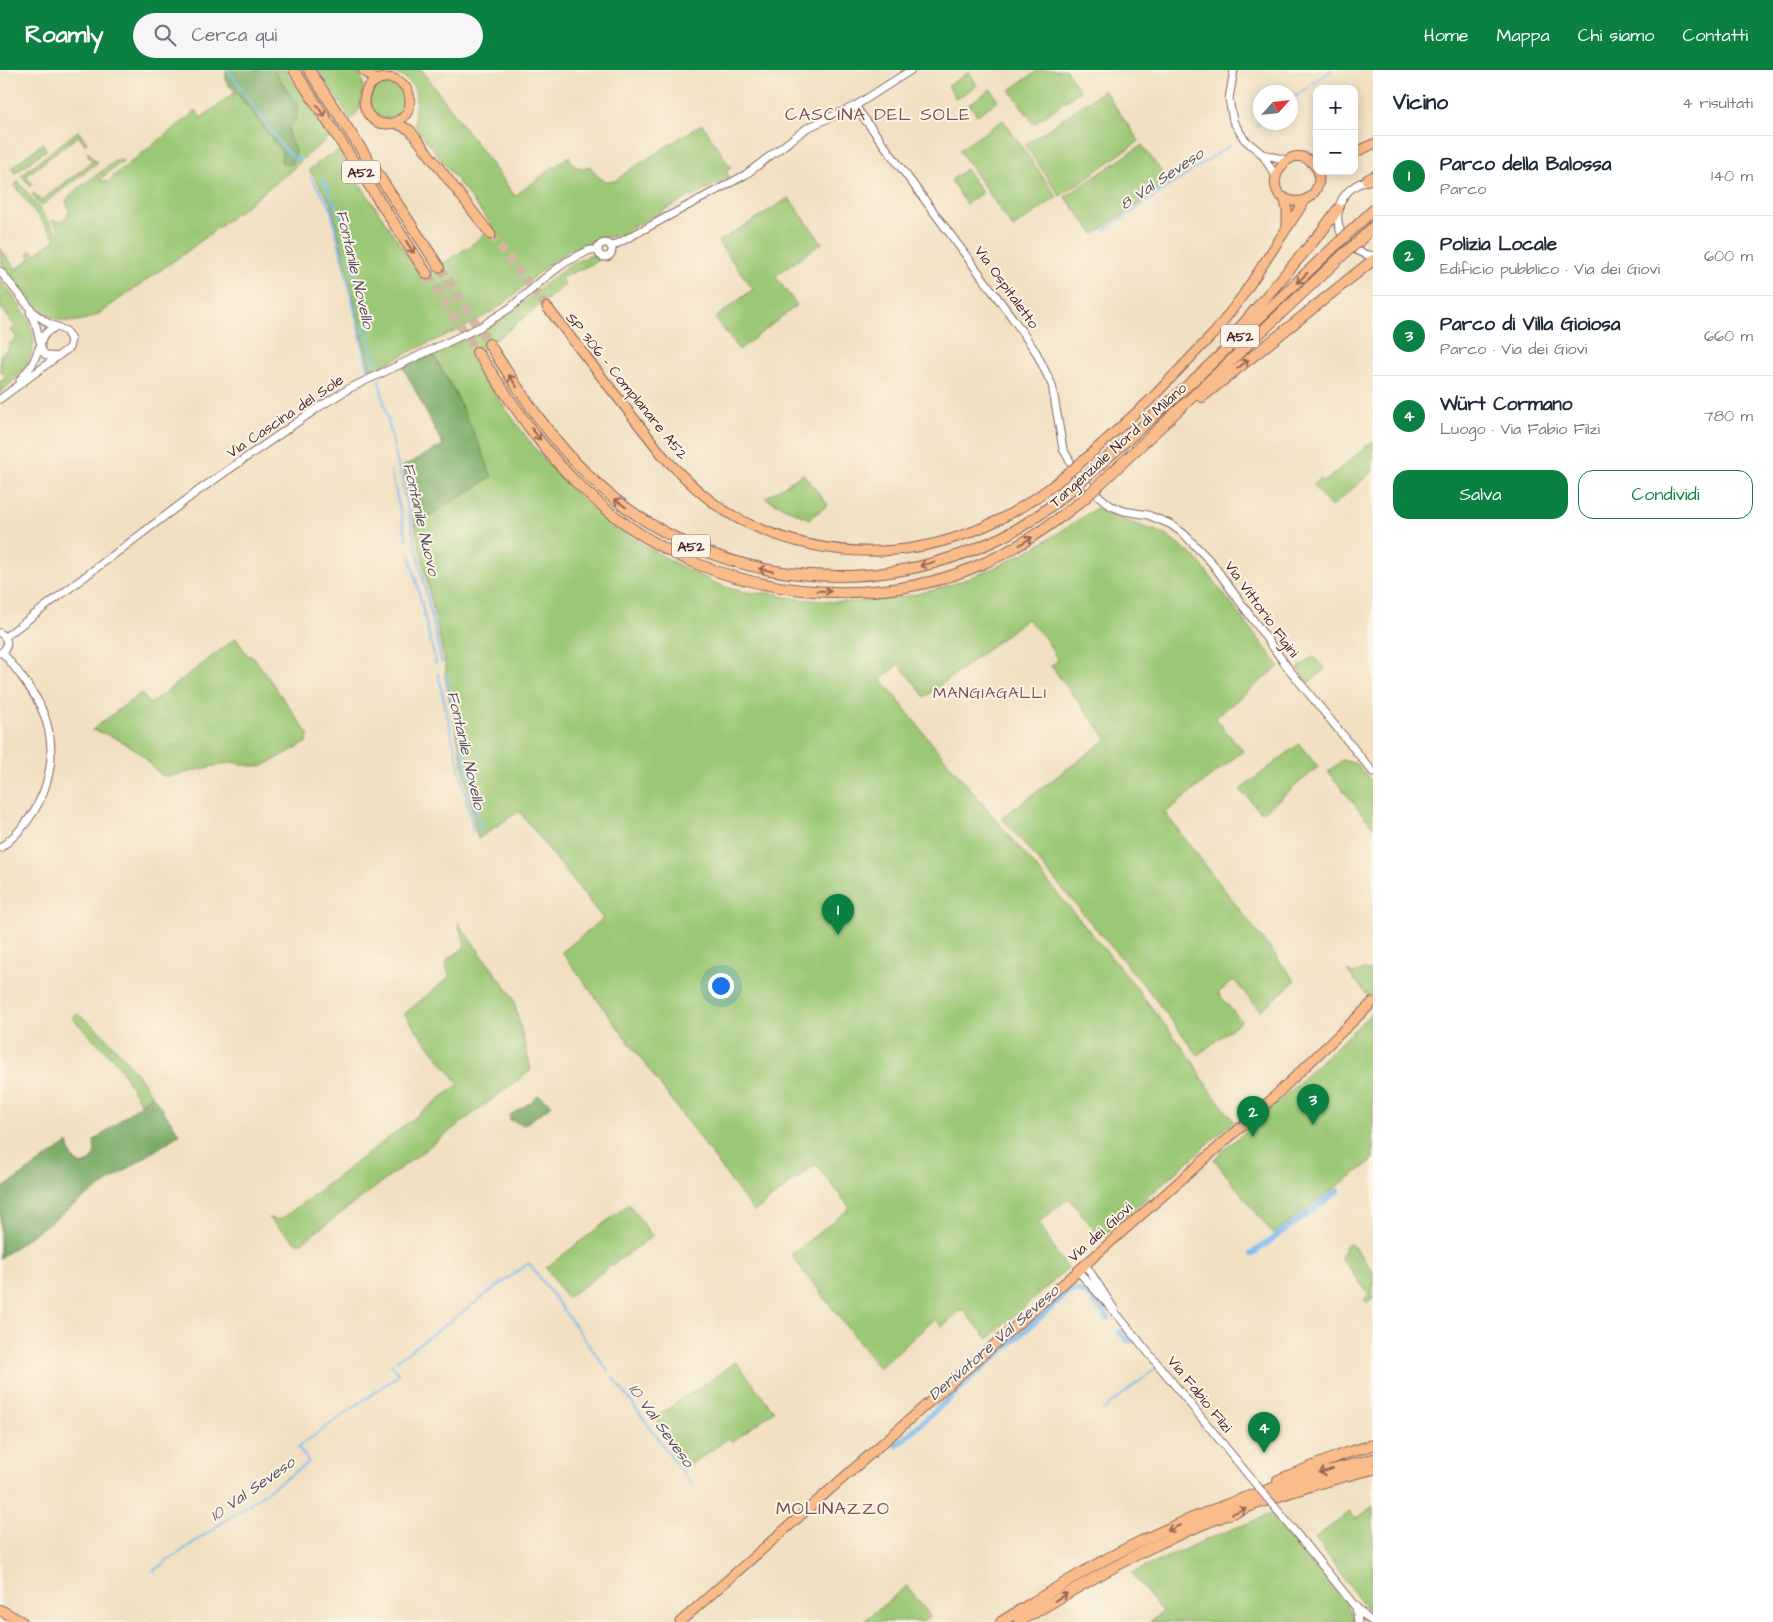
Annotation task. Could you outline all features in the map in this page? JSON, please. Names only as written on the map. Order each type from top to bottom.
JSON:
[{"type":"highway","name":"A52","points":[[294,70],[428,274]]},
{"type":"highway","name":"A52","points":[[309,70],[438,267]]},
{"type":"highway","points":[[1196,378],[1322,231],[1338,209]]},
{"type":"highway","name":"Tangenziale Nord di Milano","points":[[489,344],[541,421],[588,476],[613,497],[672,538],[742,565],[781,573],[853,576],[886,573],[919,567],[974,550],[1003,537],[1031,521],[1076,486],[1196,378],[1373,210]]},
{"type":"highway","name":"Tangenziale Nord di Milano","points":[[477,352],[530,427],[577,483],[604,507],[634,529],[665,548],[700,565],[738,578],[779,587],[815,591],[870,590],[921,584],[951,576],[983,564],[1010,550],[1039,533],[1085,498],[1151,438],[1373,227]]},
{"type":"highway","points":[[1151,438],[1373,260]]},
{"type":"highway","points":[[1001,1622],[1067,1581],[1130,1547],[1253,1494],[1282,1478],[1373,1445]]},
{"type":"highway","points":[[1253,1494],[1336,1468],[1373,1459]]},
{"type":"highway","points":[[1019,1622],[1148,1549],[1219,1518],[1334,1479],[1373,1469]]},
{"type":"highway","points":[[1334,1479],[1354,1480],[1373,1477]]},
{"type":"highway","points":[[0,1610],[22,1622]]},
{"type":"main road","points":[[364,71],[378,80]]},
{"type":"main road","points":[[364,71],[368,88],[364,102],[369,116],[380,124],[388,125],[395,123],[406,115]]},
{"type":"main road","points":[[368,88],[378,80],[385,78],[395,79],[405,87],[409,93],[410,102],[406,115],[410,130],[491,235]]},
{"type":"main road","points":[[395,123],[410,130]]},
{"type":"main road","points":[[1358,151],[1373,144]]},
{"type":"main road","points":[[1287,228],[1288,214],[1284,197],[1277,187],[1276,175],[1280,165],[1286,160],[1299,157],[1313,167]]},
{"type":"main road","points":[[1284,197],[1295,201],[1306,199],[1315,192],[1316,175]]},
{"type":"main road","name":"SP 306 - Complanare A52","points":[[547,307],[664,457],[684,478],[727,512],[749,524],[778,535],[823,546],[871,551],[907,549],[935,544],[981,529],[1001,520],[1037,498],[1085,459],[1150,400],[1204,345],[1244,295],[1306,199]]},
{"type":"main road","name":"Via dei Giovi","points":[[680,1622],[1258,1112],[1373,1002]]},
{"type":"main road","name":"Via dei Giovi","points":[[687,1622],[706,1598]]},
{"type":"street","name":"Via Cascina del Sole","points":[[3,635],[198,491],[319,406],[350,388],[480,327],[510,308],[566,262],[590,250],[598,250],[600,245],[604,243],[611,247],[745,175],[807,128],[855,106],[911,70]]},
{"type":"street","points":[[1234,70],[1229,99],[1233,121],[1244,139],[1262,154],[1276,175]]},
{"type":"street","name":"Via Ospitaletto","points":[[855,106],[1036,352],[1052,385],[1066,455],[1075,470],[1102,499]]},
{"type":"street","points":[[1262,154],[1286,160]]},
{"type":"street","points":[[1371,179],[1348,191],[1338,209],[1339,229],[1345,241],[1354,250],[1373,256]]},
{"type":"street","points":[[0,271],[38,317],[68,333],[70,344],[69,348],[0,399]]},
{"type":"street","points":[[28,307],[36,326],[43,352],[48,356],[58,356]]},
{"type":"street","points":[[13,389],[32,365],[40,344],[48,332],[59,327]]},
{"type":"street","name":"Via Vittorio Figini","points":[[1102,499],[1118,509],[1148,515],[1170,524],[1184,534],[1212,563],[1288,668],[1373,772]]},
{"type":"street","points":[[0,848],[23,828],[36,808],[48,776],[50,751],[47,726],[39,704],[20,675],[1,653],[6,647],[3,635]]},
{"type":"street","name":"Via Fabio Filzi","points":[[1082,1268],[1120,1318],[1354,1605],[1373,1622]]},
{"type":"street","name":"Via Fabio Filzi","points":[[1354,1605],[1358,1622]]},
{"type":"green space","points":[[225,70],[274,70],[298,107],[296,119],[291,124],[288,134],[295,151],[292,164],[286,165],[282,163],[282,152],[236,92],[227,84]]},
{"type":"green space","points":[[274,70],[285,70],[330,137],[287,174],[189,250],[97,315],[84,320],[62,320],[52,317],[34,304],[5,268],[1,260],[0,248],[16,269],[31,258],[28,254],[32,250],[36,254],[56,239],[14,185],[18,181],[58,233],[60,231],[52,220],[59,222],[66,218],[69,210],[66,201],[71,194],[118,159],[123,161],[99,180],[110,182],[111,178],[196,111],[201,118],[236,92],[282,152],[281,161],[292,164],[294,155],[289,138],[289,130],[298,107]]},
{"type":"green space","points":[[318,70],[357,70],[362,80],[363,93],[360,109],[351,120]]},
{"type":"green space","points":[[372,70],[422,70],[515,196],[569,156],[576,167],[590,166],[600,179],[615,181],[702,124],[731,168],[726,170],[729,177],[621,234],[594,241],[569,251],[545,267],[493,311],[469,325],[411,351],[371,372],[331,203],[309,170],[327,156],[331,156],[338,151],[422,277],[470,246],[493,227],[416,127],[414,113],[416,99],[413,86],[408,80],[399,75]]},
{"type":"green space","points":[[1039,70],[1066,70],[1080,91],[1034,124],[1010,90]]},
{"type":"green space","points":[[969,72],[977,85],[956,99],[948,86]]},
{"type":"green space","points":[[387,84],[394,85],[399,89],[403,94],[403,108],[399,113],[394,117],[387,118],[380,117],[375,113],[371,108],[370,101],[371,94],[375,89],[380,85]]},
{"type":"green space","points":[[991,89],[998,101],[977,115],[969,104]]},
{"type":"green space","points":[[1104,90],[1139,141],[1060,196],[1025,145]]},
{"type":"green space","points":[[1003,120],[1057,197],[1013,228],[959,150]]},
{"type":"green space","points":[[78,131],[87,143],[85,144],[78,136],[26,176],[32,185],[30,186],[21,175]]},
{"type":"green space","points":[[43,143],[46,150],[15,173],[11,168]]},
{"type":"green space","points":[[1142,145],[1170,183],[1094,234],[1065,197]]},
{"type":"green space","points":[[88,152],[97,163],[41,206],[32,195],[34,193],[41,201],[93,161]]},
{"type":"green space","points":[[966,169],[982,193],[966,204],[951,180]]},
{"type":"green space","points":[[789,198],[822,243],[775,276],[797,305],[739,350],[715,318],[753,289],[718,242]]},
{"type":"green space","points":[[596,254],[599,257],[596,262],[561,278],[565,285],[506,332],[470,357],[518,426],[557,475],[603,517],[655,552],[716,583],[743,592],[773,593],[784,597],[826,601],[852,602],[886,599],[918,594],[950,585],[1011,560],[1069,527],[1096,508],[1112,516],[1164,534],[1196,558],[1279,666],[1215,718],[1243,751],[1165,813],[1295,981],[1260,1011],[1234,980],[1218,993],[1241,1021],[1198,1055],[1149,991],[1002,818],[1107,739],[1051,666],[1058,660],[1045,638],[1027,619],[925,697],[899,664],[881,679],[931,742],[1131,981],[1192,1060],[1208,1088],[1234,1121],[1101,1238],[1069,1198],[1039,1222],[1057,1254],[1068,1268],[988,1339],[962,1309],[942,1327],[935,1319],[879,1368],[791,1255],[850,1208],[816,1164],[754,1212],[562,952],[603,919],[519,811],[478,839],[445,677],[446,668],[415,525],[492,477],[455,392],[433,354],[492,325],[511,313],[572,264]]},
{"type":"green space","points":[[0,279],[30,324],[33,337],[32,350],[27,363],[0,393],[0,381],[4,380],[5,376],[0,371],[0,355],[10,348],[8,345],[17,338],[11,330],[15,327],[0,306]]},
{"type":"green space","points":[[433,354],[465,414],[492,477],[415,525],[402,467],[443,445],[403,367]]},
{"type":"green space","points":[[1373,441],[1373,471],[1331,507],[1313,485],[1320,478],[1324,482]]},
{"type":"green space","points":[[803,474],[828,505],[809,519],[765,498]]},
{"type":"green space","points":[[236,638],[248,656],[253,656],[308,734],[307,742],[263,766],[251,766],[232,762],[167,777],[163,776],[144,757],[126,744],[106,734],[92,730],[141,693],[150,704]]},
{"type":"green space","points":[[1313,656],[1325,669],[1308,683],[1299,672],[1299,668]]},
{"type":"green space","points":[[1299,744],[1318,767],[1264,812],[1258,810],[1240,790]]},
{"type":"green space","points":[[1342,760],[1357,764],[1373,783],[1373,827],[1328,772]]},
{"type":"green space","points":[[458,923],[513,997],[531,1070],[304,1241],[297,1243],[268,1218],[279,1220],[287,1215],[459,1084],[404,1014],[448,978],[446,966],[448,959],[463,949],[465,944]]},
{"type":"green space","points":[[1373,969],[1373,993],[1369,997],[1347,971],[1354,974],[1363,970],[1370,971]]},
{"type":"green space","points":[[1373,1012],[1373,1160],[1273,1234],[1214,1159],[1259,1121]]},
{"type":"green space","points":[[77,1014],[109,1041],[152,1095],[141,1104],[118,1064],[72,1018]]},
{"type":"green space","points":[[152,1095],[180,1134],[78,1202],[0,1258],[0,1190],[68,1143],[72,1156],[76,1161],[82,1165],[90,1162],[95,1153],[94,1141]]},
{"type":"green space","points":[[538,1095],[552,1105],[524,1125],[510,1120],[510,1115],[533,1101]]},
{"type":"green space","points":[[629,1204],[652,1236],[567,1298],[546,1268]]},
{"type":"green space","points":[[1350,1244],[1373,1271],[1373,1299],[1367,1303],[1364,1299],[1369,1295],[1341,1257],[1346,1246]]},
{"type":"green space","points":[[736,1362],[774,1411],[732,1442],[729,1438],[690,1465],[655,1418]]},
{"type":"green space","points":[[1373,1506],[1373,1610],[1369,1613],[1315,1538],[1350,1512],[1356,1519]]},
{"type":"green space","points":[[1273,1513],[1346,1602],[1354,1622],[1150,1622],[1162,1612],[1132,1573],[1203,1541]]},
{"type":"green space","points":[[907,1586],[930,1616],[922,1622],[868,1622],[866,1619]]},
{"type":"waterway","points":[[228,70],[283,147],[296,160],[300,158],[301,160]]},
{"type":"waterway","name":"8 Val Seveso","points":[[1298,94],[1332,70]]},
{"type":"waterway","name":"8 Val Seveso","points":[[1105,230],[1230,145]]},
{"type":"waterway","name":"Fontanile Novello","points":[[310,177],[330,206],[369,372]]},
{"type":"waterway","name":"Fontanile Nuovo","points":[[322,178],[342,217],[376,369]]},
{"type":"waterway","name":"Fontanile Nuovo","points":[[379,380],[442,663]]},
{"type":"waterway","name":"Fontanile Novello","points":[[391,471],[407,541]]},
{"type":"waterway","name":"Fontanile Novello","points":[[410,556],[436,664]]},
{"type":"waterway","name":"Fontanile Nuovo","points":[[445,673],[481,829]]},
{"type":"waterway","name":"Fontanile Novello","points":[[438,674],[474,832]]},
{"type":"waterway","name":"Derivatore Val Seveso","points":[[1252,1254],[1338,1191]]},
{"type":"waterway","name":"10 Val Seveso","points":[[396,1361],[529,1263],[608,1371]]},
{"type":"waterway","name":"Derivatore Val Seveso","points":[[897,1445],[1067,1293],[1073,1291],[1085,1293],[1108,1318]]},
{"type":"waterway","name":"Derivatore Val Seveso","points":[[1120,1332],[1127,1340],[1132,1341]]},
{"type":"waterway","name":"10 Val Seveso","points":[[153,1571],[309,1462],[298,1447],[399,1375],[391,1364]]},
{"type":"waterway","points":[[1103,1410],[1155,1369]]},
{"type":"waterway","name":"10 Val Seveso","points":[[613,1377],[693,1487]]},
{"type":"tunnel","points":[[491,235],[547,307]]},
{"type":"tunnel","points":[[439,267],[489,344]]},
{"type":"tunnel","points":[[427,274],[477,352]]},
{"type":"place","name":"Parco della Balossa","points":[[838,935]]},
{"type":"place","name":"Parco di Villa Gioiosa","points":[[1313,1125]]},
{"type":"place","name":"Polizia Locale","points":[[1253,1137]]},
{"type":"place","name":"Würt Cormano","points":[[1264,1453]]},
{"type":"district","name":"CASCINA DEL SOLE","points":[[878,114]]},
{"type":"district","name":"MANGIAGALLI","points":[[990,692]]},
{"type":"district","name":"MOLINAZZO","points":[[833,1508]]}]
